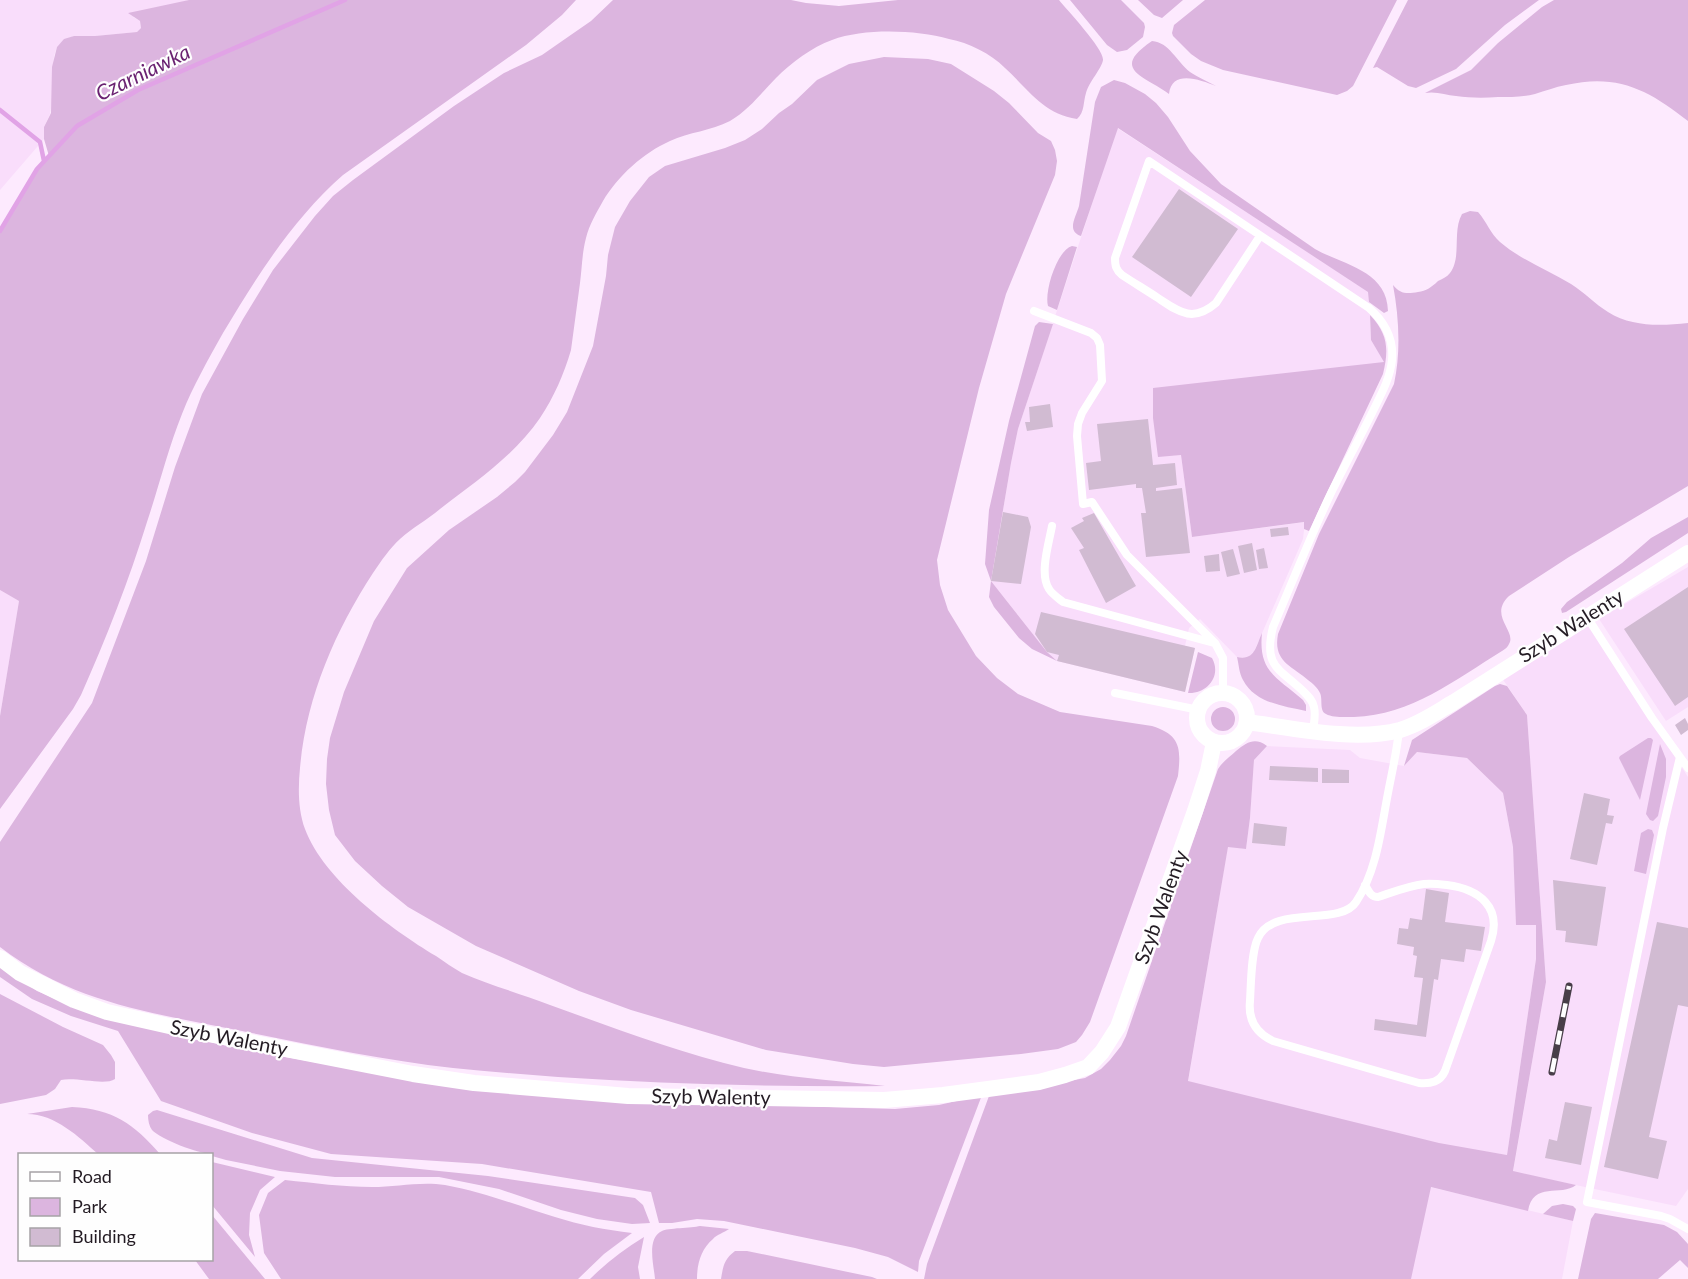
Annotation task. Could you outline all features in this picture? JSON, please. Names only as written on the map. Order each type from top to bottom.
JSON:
[{"type":"street","name":"Szyb Walenty","points":[[1247,722],[1349,734],[1399,730],[1428,718],[1688,553]]},
{"type":"street","points":[[1223,693],[1239,699],[1247,713],[1247,722],[1242,735],[1236,740],[1222,744],[1208,739],[1198,726],[1202,703],[1208,698],[1223,693]]},
{"type":"street","name":"Szyb Walenty","points":[[0,958],[20,973],[74,1000],[107,1012],[413,1074],[474,1083],[628,1096],[884,1100],[943,1095],[1038,1082],[1088,1066],[1102,1052],[1119,1027],[1196,811],[1215,742]]},
{"type":"lane","points":[[1260,236],[1216,303],[1200,313],[1180,312],[1122,275],[1115,265],[1115,258],[1149,161],[1369,308],[1387,328],[1393,357],[1383,391],[1331,493],[1272,627],[1269,644],[1271,659],[1281,673],[1311,698],[1315,709],[1313,730]]},
{"type":"lane","points":[[1034,311],[1091,333],[1097,338],[1100,345],[1102,381],[1082,413],[1078,424],[1083,504],[1092,502],[1127,555],[1215,643],[1224,668],[1223,693]]},
{"type":"lane","points":[[1052,526],[1044,580],[1050,591],[1063,602],[1215,643]]},
{"type":"lane","points":[[1587,616],[1652,718],[1688,768]]},
{"type":"lane","points":[[1115,693],[1199,710]]},
{"type":"lane","points":[[1365,885],[1374,897],[1425,884],[1453,886],[1468,890],[1478,896],[1491,910],[1494,927],[1491,941],[1445,1071],[1442,1077],[1435,1082],[1419,1083],[1273,1041],[1263,1037],[1257,1030],[1250,1018],[1249,1009],[1254,953],[1258,937],[1262,932],[1269,926],[1289,919],[1337,913],[1351,908],[1365,885],[1377,850],[1399,730]]},
{"type":"lane","points":[[1680,757],[1663,828],[1587,1202],[1661,1216],[1688,1229]]},
{"type":"shaded area","points":[[0,0],[189,0],[133,17],[140,21],[141,28],[137,32],[74,36],[64,40],[57,47],[52,77],[52,102],[44,127],[44,139],[0,190]]},
{"type":"shaded area","points":[[1117,128],[1369,292],[1371,340],[1385,362],[1158,456],[1181,455],[1192,537],[1305,522],[1303,539],[1253,654],[1245,658],[1237,657],[1200,619],[1189,628],[1185,646],[1195,648],[1185,692],[1057,661],[1047,652],[991,581],[1018,429]]},
{"type":"shaded area","points":[[1688,567],[1688,707],[1666,721],[1599,619]]},
{"type":"shaded area","points":[[0,590],[19,601],[0,716]]},
{"type":"shaded area","points":[[1588,624],[1688,777],[1688,1189],[1676,1206],[1513,1172],[1546,982],[1527,715],[1502,678]]},
{"type":"shaded area","points":[[1267,746],[1350,750],[1360,758],[1404,766],[1417,752],[1467,758],[1503,793],[1513,847],[1517,925],[1536,925],[1536,959],[1507,1155],[1445,1145],[1188,1082],[1228,846],[1246,849],[1254,760]]},
{"type":"shaded area","points":[[1430,1187],[1573,1221],[1562,1279],[1410,1279]]},
{"type":"green space","points":[[189,0],[576,0],[526,45],[343,175],[308,210],[277,249],[223,333],[186,404],[125,587],[81,695],[0,809],[0,716],[19,601],[0,590],[0,231],[37,169],[49,156],[44,139],[44,127],[51,113],[52,67],[57,47],[64,39],[74,36],[137,32],[141,28],[140,21],[128,13]]},
{"type":"green space","points":[[613,0],[791,0],[839,6],[898,0],[1059,0],[1098,47],[1103,60],[1088,89],[1083,110],[1077,119],[1045,106],[999,63],[979,49],[964,43],[906,32],[875,32],[845,36],[824,43],[802,56],[782,72],[737,117],[715,127],[670,141],[650,152],[632,166],[609,192],[587,233],[571,350],[558,385],[540,418],[507,456],[396,543],[373,573],[346,618],[324,666],[303,742],[299,799],[303,822],[314,848],[343,884],[399,932],[462,973],[646,1039],[719,1062],[779,1074],[885,1086],[640,1082],[426,1065],[347,1052],[146,1012],[86,994],[57,982],[28,966],[0,947],[0,842],[92,703],[146,561],[175,467],[202,394],[243,319],[273,270],[333,196],[454,106],[504,73],[542,55],[591,21]]},
{"type":"green space","points":[[1070,0],[1121,0],[1144,23],[1143,37],[1127,50],[1117,52],[1107,45]]},
{"type":"green space","points":[[1138,0],[1183,0],[1162,18],[1154,15]]},
{"type":"green space","points":[[1205,0],[1397,0],[1353,86],[1337,95],[1223,70],[1191,54],[1173,36],[1174,25]]},
{"type":"green space","points":[[1408,0],[1539,0],[1505,25],[1456,69],[1416,88],[1408,86],[1377,67],[1373,68]]},
{"type":"green space","points":[[1554,0],[1688,0],[1688,121],[1646,93],[1617,83],[1601,81],[1566,85],[1517,97],[1472,97],[1425,93],[1471,70],[1498,43]]},
{"type":"green space","points":[[1152,41],[1168,49],[1190,72],[1216,86],[1195,79],[1181,79],[1175,81],[1171,86],[1169,94],[1142,77],[1135,72],[1132,66],[1133,59]]},
{"type":"green space","points":[[884,57],[928,59],[951,64],[994,91],[1038,133],[1051,141],[1057,161],[1055,175],[1006,294],[979,388],[937,560],[940,585],[948,610],[976,656],[997,678],[1018,694],[1060,712],[1152,726],[1174,739],[1179,758],[1178,776],[1090,1022],[1076,1042],[1058,1049],[1021,1054],[884,1067],[766,1050],[631,1010],[579,991],[476,946],[408,907],[355,861],[335,835],[326,784],[330,738],[344,692],[374,621],[407,568],[449,530],[515,482],[553,435],[567,412],[593,346],[615,227],[630,201],[649,177],[665,166],[745,140],[792,104],[817,80],[849,64]]},
{"type":"green space","points":[[1114,80],[1125,83],[1156,103],[1190,151],[1221,184],[1315,249],[1372,278],[1386,297],[1388,311],[1384,313],[1369,302],[1368,292],[1118,128],[1081,236],[1076,234],[1073,223],[1079,206],[1095,102],[1101,87]]},
{"type":"green space","points":[[1470,211],[1478,212],[1497,239],[1508,248],[1571,284],[1617,317],[1646,324],[1688,323],[1688,486],[1569,557],[1509,596],[1501,610],[1510,639],[1508,646],[1502,651],[1432,694],[1395,710],[1354,717],[1329,715],[1323,710],[1321,696],[1316,687],[1284,661],[1278,650],[1278,634],[1319,534],[1394,384],[1398,360],[1398,334],[1393,285],[1404,293],[1421,291],[1449,274],[1456,260],[1459,221],[1462,214]]},
{"type":"green space","points":[[1072,246],[1077,247],[1057,310],[1048,306],[1050,282],[1061,255]]},
{"type":"green space","points":[[1370,315],[1384,335],[1386,342],[1383,374],[1309,531],[1304,529],[1304,522],[1192,537],[1181,455],[1158,457],[1153,418],[1153,388],[1384,362],[1371,340]]},
{"type":"green space","points":[[1039,322],[1053,324],[1018,429],[991,581],[985,564],[989,510],[1009,421],[1035,326]]},
{"type":"green space","points":[[1688,517],[1688,533],[1562,613],[1561,609],[1567,602],[1622,563],[1651,538]]},
{"type":"green space","points":[[991,581],[1047,652],[1057,661],[1032,649],[1019,638],[994,607],[989,597]]},
{"type":"green space","points":[[1262,633],[1263,657],[1266,665],[1278,679],[1303,700],[1306,711],[1262,699],[1248,688],[1243,680],[1237,657],[1243,658],[1251,655]]},
{"type":"green space","points":[[1198,652],[1212,658],[1215,665],[1214,677],[1207,687],[1195,693],[1188,693]]},
{"type":"green space","points":[[1500,684],[1507,686],[1527,715],[1546,982],[1513,1171],[1576,1185],[1563,1190],[1541,1193],[1531,1202],[1528,1211],[1431,1187],[1411,1279],[924,1279],[927,1264],[989,1096],[1085,1078],[1101,1069],[1121,1046],[1218,769],[1236,751],[1255,741],[1267,746],[1254,760],[1246,849],[1228,847],[1188,1081],[1439,1143],[1507,1155],[1536,959],[1536,925],[1516,925],[1513,847],[1503,793],[1467,758],[1417,752],[1404,766],[1412,740]]},
{"type":"green space","points":[[1223,707],[1228,708],[1234,714],[1234,724],[1228,730],[1223,731],[1218,730],[1212,724],[1211,719],[1212,714],[1218,708]]},
{"type":"green space","points":[[1648,738],[1653,740],[1640,800],[1619,758]]},
{"type":"green space","points":[[1660,744],[1666,759],[1666,777],[1658,816],[1653,821],[1646,814]]},
{"type":"green space","points":[[1648,829],[1652,830],[1654,835],[1646,874],[1634,871],[1641,833]]},
{"type":"green space","points":[[0,966],[37,991],[76,1008],[119,1022],[246,1050],[416,1080],[589,1100],[895,1109],[939,1105],[982,1095],[919,1261],[918,1272],[888,1257],[855,1248],[724,1221],[697,1219],[659,1223],[651,1192],[482,1164],[331,1154],[252,1133],[161,1101],[118,1031],[71,1016],[32,999],[0,977]]},
{"type":"green space","points":[[0,994],[103,1045],[115,1062],[115,1079],[105,1082],[61,1080],[55,1089],[46,1095],[0,1104]]},
{"type":"green space","points":[[72,1107],[99,1111],[132,1126],[159,1153],[97,1153],[57,1122],[27,1114]]},
{"type":"green space","points":[[157,1110],[312,1158],[488,1176],[635,1198],[643,1205],[650,1223],[632,1224],[597,1219],[561,1210],[499,1189],[439,1177],[335,1177],[280,1171],[226,1160],[213,1156],[213,1153],[198,1152],[156,1134],[148,1121],[148,1115]]},
{"type":"green space","points":[[213,1162],[275,1177],[260,1190],[250,1213],[249,1235],[255,1257],[213,1206]]},
{"type":"green space","points":[[285,1180],[361,1187],[445,1185],[487,1195],[574,1222],[632,1233],[604,1254],[578,1279],[281,1279],[264,1253],[259,1215],[268,1193]]},
{"type":"green space","points":[[1563,1204],[1576,1209],[1573,1221],[1543,1214],[1552,1206]]},
{"type":"green space","points":[[1595,1213],[1664,1225],[1677,1232],[1688,1244],[1688,1268],[1680,1260],[1658,1279],[1578,1279],[1591,1219]]},
{"type":"green space","points":[[213,1216],[265,1279],[209,1279],[196,1261],[213,1261]]},
{"type":"green space","points":[[700,1226],[729,1229],[715,1237],[705,1247],[699,1262],[697,1279],[655,1279],[652,1246],[657,1235],[665,1230]]},
{"type":"green space","points":[[644,1237],[638,1267],[640,1279],[590,1279],[616,1256]]},
{"type":"green space","points":[[735,1251],[747,1251],[877,1279],[721,1279],[726,1260]]},
{"type":"building","points":[[1179,189],[1238,229],[1191,297],[1132,257]]},
{"type":"building","points":[[1050,404],[1053,427],[1027,431],[1025,422],[1030,422],[1029,407]]},
{"type":"building","points":[[1148,419],[1153,465],[1175,463],[1177,485],[1156,488],[1156,491],[1182,488],[1190,553],[1146,557],[1141,513],[1146,513],[1142,488],[1136,488],[1136,484],[1089,490],[1086,463],[1101,461],[1097,424]]},
{"type":"building","points":[[1003,512],[1028,517],[1031,527],[1021,584],[991,581]]},
{"type":"building","points":[[1094,513],[1136,586],[1106,603],[1079,550],[1084,548],[1071,528],[1084,521],[1082,518]]},
{"type":"building","points":[[1288,527],[1289,535],[1271,537],[1270,529]]},
{"type":"building","points":[[1252,543],[1257,570],[1244,573],[1238,546]]},
{"type":"building","points":[[1264,548],[1268,568],[1259,569],[1256,550]]},
{"type":"building","points":[[1233,549],[1240,574],[1227,577],[1221,552]]},
{"type":"building","points":[[1219,554],[1220,571],[1206,572],[1204,556]]},
{"type":"building","points":[[1688,587],[1688,697],[1675,706],[1624,629]]},
{"type":"building","points":[[1041,612],[1195,648],[1185,692],[1057,661],[1059,655],[1047,652],[1035,634]]},
{"type":"building","points":[[1685,718],[1688,730],[1681,735],[1675,725]]},
{"type":"building","points":[[1270,766],[1318,768],[1318,782],[1269,780]]},
{"type":"building","points":[[1322,769],[1349,770],[1349,783],[1322,783]]},
{"type":"building","points":[[1584,793],[1610,799],[1607,815],[1614,816],[1612,824],[1606,823],[1597,865],[1570,859]]},
{"type":"building","points":[[1254,823],[1287,827],[1285,846],[1252,843]]},
{"type":"building","points":[[1553,880],[1606,887],[1597,946],[1565,942],[1566,931],[1556,930]]},
{"type":"building","points":[[1426,889],[1449,893],[1445,922],[1485,927],[1481,951],[1466,949],[1464,962],[1441,959],[1438,980],[1434,979],[1426,1037],[1374,1030],[1375,1019],[1417,1025],[1423,978],[1414,977],[1417,956],[1413,955],[1414,947],[1397,944],[1399,928],[1408,929],[1410,918],[1422,920]]},
{"type":"building","points":[[1657,922],[1688,928],[1688,1007],[1678,1005],[1649,1137],[1667,1141],[1658,1179],[1604,1167]]},
{"type":"building","points":[[1565,1102],[1592,1107],[1581,1165],[1545,1158],[1549,1139],[1557,1141]]},
{"type":"waterway","name":"Czarniawka","points":[[0,231],[37,169],[77,126],[138,90],[345,0]]},
{"type":"waterway","points":[[0,110],[40,142],[44,161]]},
{"type":"railway","points":[[1552,1072],[1569,986]]}]
